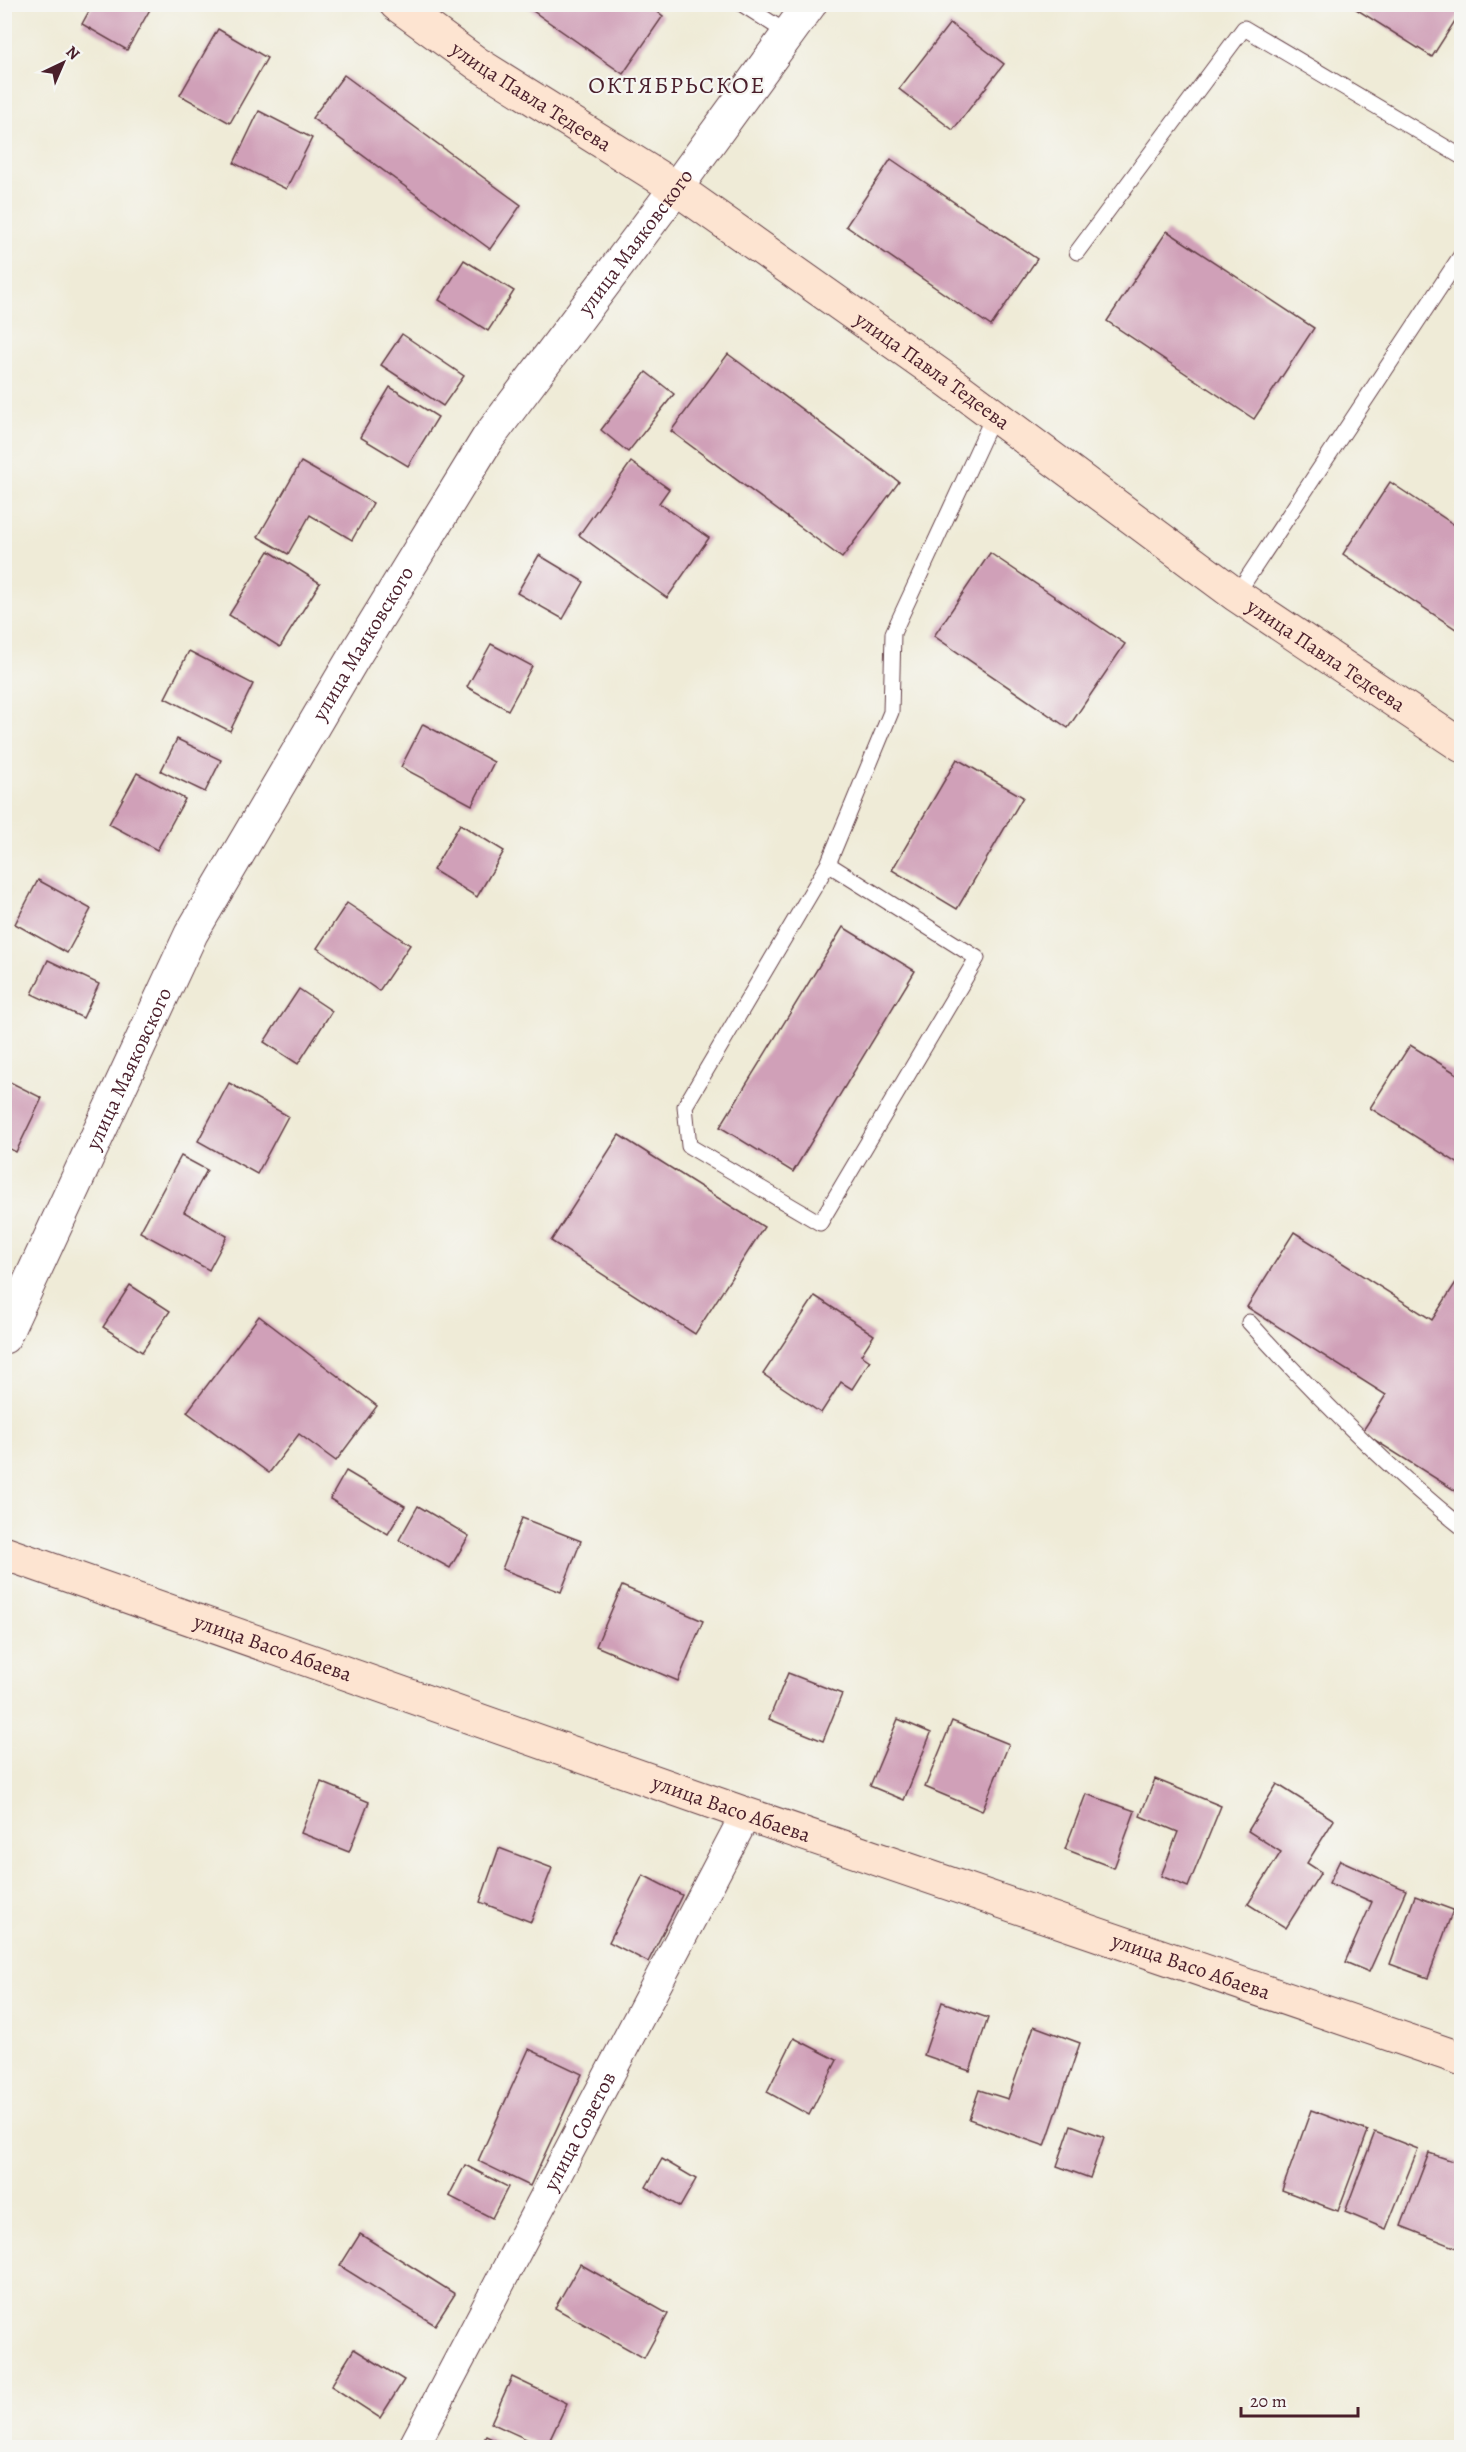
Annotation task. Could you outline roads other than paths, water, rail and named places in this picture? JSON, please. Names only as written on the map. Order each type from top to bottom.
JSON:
[{"type":"main road","name":"улица Павла Тедеева","points":[[396,4],[478,64],[676,188],[993,415],[1236,595],[1461,746]]},
{"type":"main road","name":"улица Васо Абаева","points":[[4,1553],[746,1814],[1461,2059]]},
{"type":"street","name":"улица Маяковского","points":[[4,1337],[197,924],[352,660],[488,438],[676,188],[810,4]]},
{"type":"street","name":"улица Советов","points":[[413,2448],[746,1814]]},
{"type":"lane","points":[[742,4],[787,33]]},
{"type":"lane","points":[[1077,252],[1244,28],[1461,157]]},
{"type":"lane","points":[[1236,595],[1461,254]]},
{"type":"lane","points":[[828,864],[977,958],[820,1223],[689,1146],[685,1107],[828,864],[891,712],[893,633],[993,415]]},
{"type":"lane","points":[[1249,1322],[1311,1391],[1430,1502],[1461,1527]]},
{"type":"district","name":"ОКТЯБРЬСКОЕ","points":[[677,85]]}]
